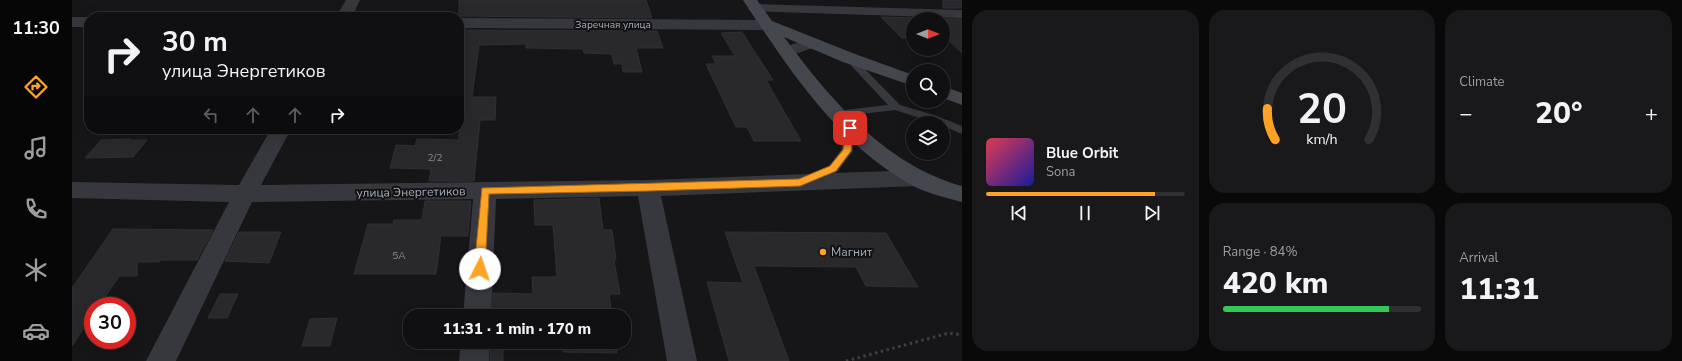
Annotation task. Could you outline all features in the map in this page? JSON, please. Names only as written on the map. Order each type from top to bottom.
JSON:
[{"type":"main road","points":[[753,4],[787,52],[836,114],[850,128],[886,159],[917,178],[962,194]]},
{"type":"main road","points":[[768,25],[849,58],[906,78]]},
{"type":"main road","points":[[950,95],[962,99]]},
{"type":"street","points":[[347,12],[353,0]]},
{"type":"street","points":[[753,4],[962,14]]},
{"type":"street","points":[[72,22],[84,22]]},
{"type":"street","name":"Заречная улица","points":[[464,23],[768,25]]},
{"type":"street","points":[[787,52],[812,43]]},
{"type":"street","points":[[161,361],[245,194],[278,134]]},
{"type":"street","name":"улица Энергетиков","points":[[72,190],[245,194],[648,188],[917,178]]},
{"type":"street","points":[[648,188],[682,361]]},
{"type":"street","points":[[477,309],[485,190]]},
{"type":"street","points":[[474,361],[475,349]]},
{"type":"lane","points":[[849,58],[896,107],[921,116]]},
{"type":"lane","points":[[836,114],[896,107],[930,117],[962,130]]},
{"type":"lane","points":[[950,126],[962,130]]},
{"type":"lane","points":[[800,183],[833,169],[847,151],[850,128]]},
{"type":"path","points":[[846,361],[949,333],[962,335]]},
{"type":"building","points":[[459,0],[646,0],[652,18],[464,16],[464,12],[459,12]]},
{"type":"building","points":[[943,0],[962,0],[962,8],[943,8]]},
{"type":"building","points":[[881,17],[906,18],[906,38],[902,38]]},
{"type":"building","points":[[950,19],[962,19],[962,53],[950,42]]},
{"type":"building","points":[[464,30],[657,31],[663,48],[636,48],[642,72],[623,72],[622,64],[614,64],[612,54],[584,53],[583,49],[526,48],[526,44],[479,45],[472,97],[496,97],[495,120],[480,120],[474,181],[429,181],[431,169],[390,168],[396,145],[415,146],[417,139],[459,140],[459,134],[464,134]]},
{"type":"building","points":[[742,32],[773,80],[766,80],[801,141],[754,141],[747,127],[736,127],[706,64],[716,64],[712,56],[735,56],[721,33]]},
{"type":"building","points":[[130,139],[129,140],[147,140],[133,157],[85,158],[101,140]]},
{"type":"building","points":[[599,198],[603,230],[612,230],[616,260],[614,260],[620,294],[609,294],[611,309],[492,309],[493,293],[533,294],[532,277],[557,277],[553,225],[535,225],[534,200]]},
{"type":"building","points":[[425,201],[471,201],[468,236],[441,236],[436,274],[354,274],[368,224],[393,224],[394,220],[422,220]]},
{"type":"building","points":[[113,229],[213,230],[197,260],[137,262],[137,276],[119,276],[105,297],[84,297],[84,328],[72,346],[72,288]]},
{"type":"building","points":[[239,232],[281,232],[269,263],[225,261]]},
{"type":"building","points":[[725,232],[886,233],[918,287],[866,286],[856,267],[754,266],[789,361],[729,361],[707,282],[743,283]]},
{"type":"building","points":[[220,294],[238,294],[227,318],[208,318]]},
{"type":"building","points":[[337,318],[330,346],[302,346],[310,319]]},
{"type":"building","points":[[490,349],[503,349],[503,361],[490,361]]},
{"type":"building","points":[[563,349],[617,349],[617,353],[563,352]]},
{"type":"place","name":"Магнит","points":[[823,252]]},
{"type":"route","points":[[480,269],[485,190],[648,188],[800,183],[833,169],[847,151],[850,128]]}]
